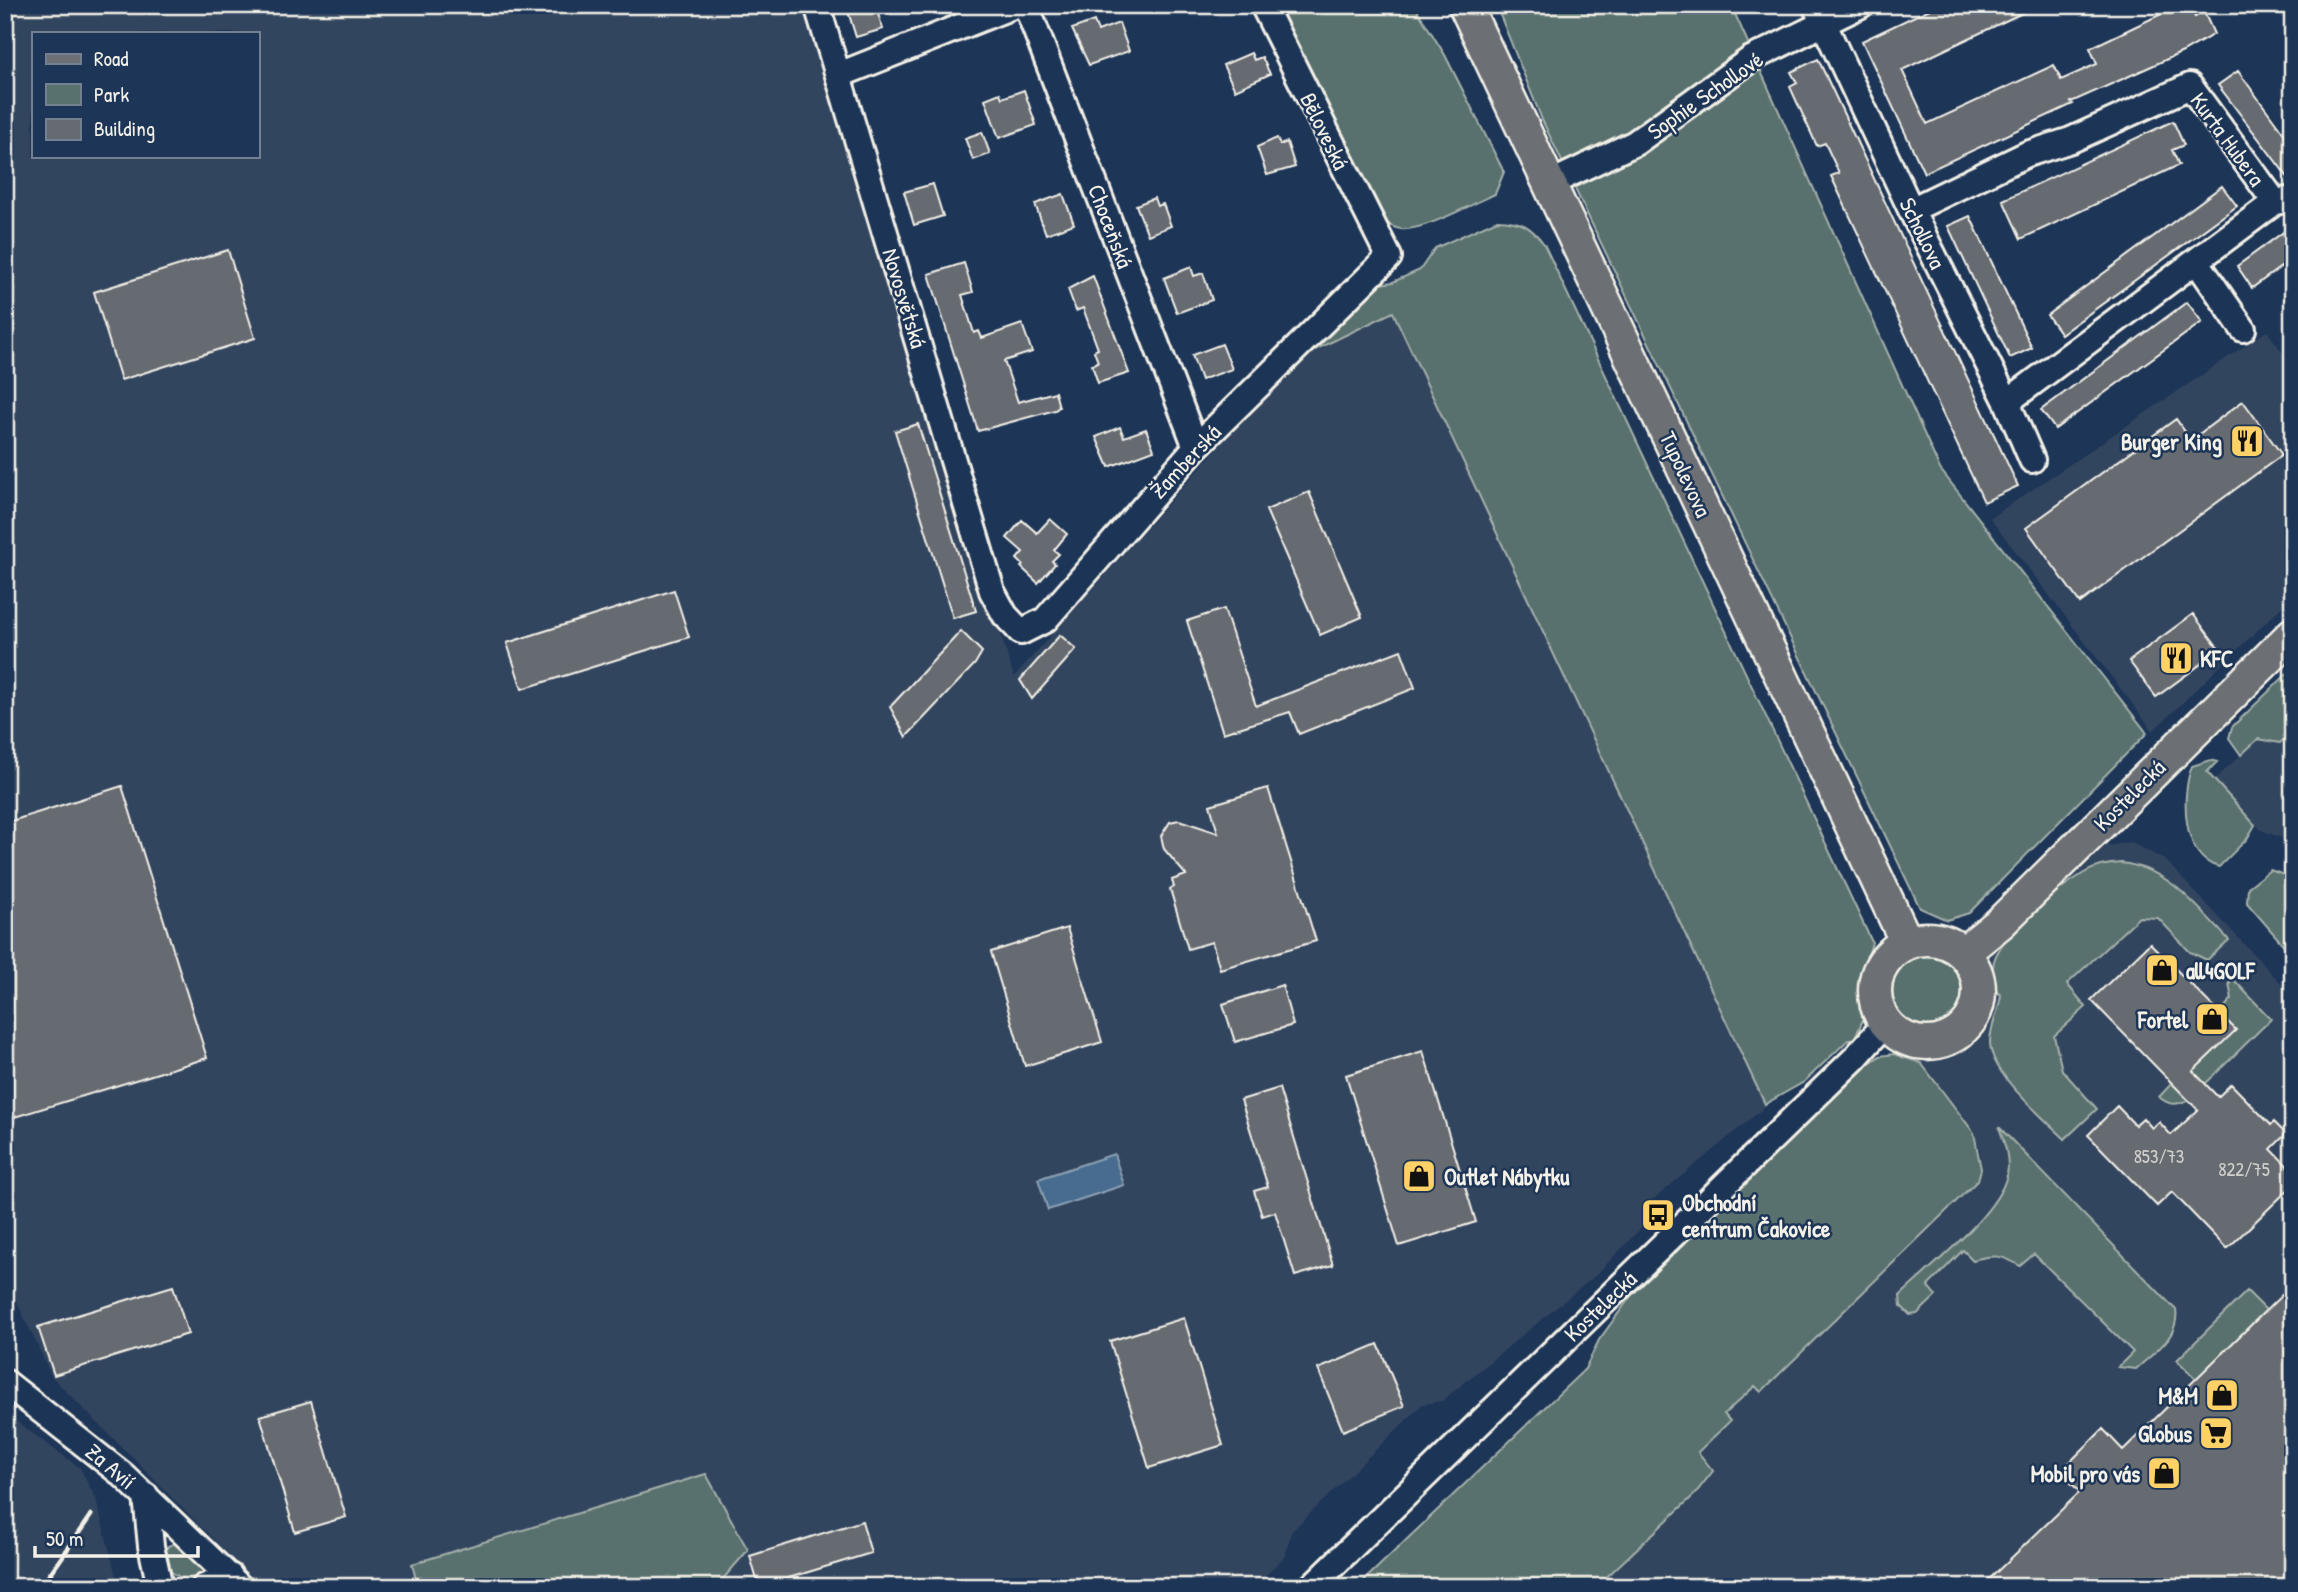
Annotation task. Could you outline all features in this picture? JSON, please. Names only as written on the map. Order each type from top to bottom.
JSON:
[{"type":"main road","name":"Tupolevova","points":[[1465,5],[1907,943]]},
{"type":"main road","name":"Kostelecká","points":[[1963,953],[2000,923],[2293,634]]},
{"type":"main road","points":[[1935,940],[1963,953],[1974,968],[1979,993],[1974,1013],[1959,1032],[1936,1042],[1924,1043],[1898,1034],[1886,1023],[1878,1007],[1875,990],[1879,973],[1889,956],[1907,943],[1935,940]]},
{"type":"street","name":"Novosvětská","points":[[817,5],[992,591]]},
{"type":"street","points":[[839,75],[1015,5]]},
{"type":"street","name":"Choceňská","points":[[1026,5],[1196,447]]},
{"type":"street","name":"Běloveská","points":[[1264,5],[1389,257]]},
{"type":"street","name":"Sophie Schollové","points":[[1549,184],[1635,143],[1751,59],[1819,14],[1861,5]]},
{"type":"street","name":"Schollova","points":[[1819,14],[1911,209],[2007,402],[2032,460]]},
{"type":"street","name":"Kurta Hubera","points":[[1911,209],[2027,154],[2071,140],[2190,86],[2284,201],[2007,402]]},
{"type":"street","name":"Žamberská","points":[[992,591],[1005,615],[1021,632],[1045,620],[1196,447],[1389,257]]},
{"type":"street","points":[[2197,262],[2243,328]]},
{"type":"street","name":"Kostelecká","points":[[1311,1587],[1854,1059],[1886,1023]]},
{"type":"street","name":"Za Avií","points":[[5,1382],[146,1496],[235,1581]]},
{"type":"street","points":[[146,1496],[151,1546],[160,1587]]},
{"type":"street","points":[[204,1587],[235,1581]]},
{"type":"shaded area","points":[[5,5],[806,5],[1014,677],[1298,358],[1393,312],[1766,1106],[1643,1208],[1641,1228],[1596,1275],[1442,1401],[1423,1404],[1291,1532],[1285,1556],[1254,1587],[261,1587],[52,1377],[5,1276]]},
{"type":"shaded area","points":[[2267,331],[2293,367],[2293,596],[2153,731],[1990,518]]},
{"type":"shaded area","points":[[2293,731],[2293,842],[2261,830],[2214,780],[2258,739],[2280,743]]},
{"type":"shaded area","points":[[2130,842],[2165,860],[2293,996],[2293,1587],[1596,1587],[1694,1495],[1713,1471],[1697,1452],[1730,1421],[1724,1415],[1755,1386],[1761,1391],[1978,1180],[1981,1169],[1980,1150],[1957,1108],[1921,1063],[1960,1050],[1978,1037],[1991,995],[1990,955],[1995,946],[2102,847]]},
{"type":"shaded area","points":[[1114,1154],[1124,1185],[1048,1210],[1038,1179]]},
{"type":"shaded area","points":[[5,1413],[80,1468],[96,1499],[119,1587],[5,1587]]},
{"type":"green space","points":[[1277,5],[1414,5],[1445,55],[1504,172],[1495,194],[1422,226],[1401,229],[1386,222],[1374,210]]},
{"type":"green space","points":[[1496,5],[1731,5],[1940,469],[2147,733],[1969,913],[1947,920],[1920,908],[1543,122]]},
{"type":"green space","points":[[1497,220],[1524,225],[1544,244],[1872,942],[1859,989],[1864,1018],[1853,1041],[1848,1040],[1804,1082],[1765,1104],[1393,312],[1298,358],[1374,285],[1393,282],[1420,270],[1435,248]]},
{"type":"green space","points":[[2293,668],[2293,731],[2280,743],[2258,739],[2241,755],[2229,738],[2232,727]]},
{"type":"green space","points":[[2211,760],[2217,762],[2207,772],[2255,825],[2247,839],[2219,867],[2206,861],[2197,851],[2187,824],[2186,792],[2192,766]]},
{"type":"green space","points":[[2121,863],[2154,873],[2168,881],[2193,902],[2229,940],[2207,960],[2190,952],[2158,918],[2139,917],[2067,984],[2086,1007],[2054,1036],[2062,1070],[2097,1109],[2065,1139],[2019,1094],[1992,1054],[1990,1036],[2001,995],[1993,989],[1994,961],[1999,950],[2019,925],[2061,889],[2093,869]]},
{"type":"green space","points":[[2270,870],[2293,878],[2293,956],[2247,903],[2248,887]]},
{"type":"green space","points":[[1927,954],[1947,960],[1957,970],[1963,990],[1957,1010],[1947,1020],[1927,1026],[1907,1020],[1897,1010],[1891,990],[1897,970],[1907,960]]},
{"type":"green space","points":[[2233,979],[2271,1019],[2189,1100],[2177,1104],[2166,1102],[2159,1097],[2172,1083],[2177,1087],[2235,1030],[2219,1013],[2232,999],[2229,983]]},
{"type":"green space","points":[[1894,1054],[1921,1063],[1974,1133],[1981,1169],[1978,1180],[1761,1392],[1755,1386],[1724,1414],[1730,1421],[1698,1452],[1713,1471],[1694,1495],[1596,1587],[1357,1587],[1585,1369],[1599,1340],[1631,1296],[1868,1064],[1880,1056]]},
{"type":"green space","points":[[1999,1127],[2176,1310],[2176,1320],[2170,1336],[2136,1369],[2118,1367],[2133,1352],[2034,1254],[2020,1266],[1998,1257],[1973,1260],[1963,1250],[1928,1286],[1936,1296],[1917,1314],[1910,1315],[1901,1306],[1900,1296],[1977,1223],[2001,1190],[2007,1175],[2008,1162]]},
{"type":"green space","points":[[2247,1291],[2266,1310],[2196,1379],[2177,1360]]},
{"type":"green space","points":[[706,1474],[748,1550],[716,1587],[418,1587],[412,1564]]},
{"type":"green space","points":[[175,1543],[183,1546],[206,1574],[189,1582],[171,1572],[163,1555],[168,1546]]},
{"type":"building","points":[[846,5],[875,5],[883,29],[856,37]]},
{"type":"building","points":[[1938,5],[2039,5],[1902,70],[1927,124],[2054,65],[2061,80],[2097,64],[2090,48],[2180,5],[2189,5],[2195,17],[2204,12],[2214,34],[2183,52],[2071,102],[2073,104],[1924,173],[1862,41]]},
{"type":"building","points":[[1094,21],[1098,31],[1119,23],[1129,51],[1089,65],[1072,29]]},
{"type":"building","points":[[1251,53],[1254,60],[1262,57],[1270,74],[1235,90],[1223,65]]},
{"type":"building","points":[[1818,59],[2018,486],[1984,502],[1831,176],[1839,173],[1825,143],[1817,146],[1790,87],[1797,83],[1791,72]]},
{"type":"building","points":[[2238,71],[2293,146],[2293,184],[2218,85]]},
{"type":"building","points":[[1024,90],[1036,125],[999,138],[985,99],[1000,93],[1002,98]]},
{"type":"building","points":[[2173,121],[2184,145],[2172,150],[2179,165],[2021,239],[2003,200]]},
{"type":"building","points":[[982,132],[990,154],[973,160],[965,138]]},
{"type":"building","points":[[1277,138],[1280,145],[1287,142],[1295,167],[1267,175],[1257,147]]},
{"type":"building","points":[[933,184],[943,216],[914,225],[904,192]]},
{"type":"building","points":[[2222,186],[2237,206],[2061,334],[2047,315]]},
{"type":"building","points":[[1063,194],[1074,224],[1046,234],[1035,204]]},
{"type":"building","points":[[1154,198],[1157,206],[1163,204],[1171,226],[1148,235],[1136,205]]},
{"type":"building","points":[[1970,216],[2032,348],[2010,358],[1948,226]]},
{"type":"building","points":[[2293,225],[2293,258],[2252,288],[2237,266]]},
{"type":"building","points":[[228,250],[255,338],[121,380],[94,292]]},
{"type":"building","points":[[964,263],[973,292],[962,295],[974,333],[979,331],[982,338],[1022,324],[1032,352],[1004,361],[1018,402],[1055,392],[1059,407],[1055,410],[978,431],[929,274]]},
{"type":"building","points":[[1191,267],[1194,276],[1203,273],[1212,300],[1177,313],[1164,278]]},
{"type":"building","points":[[1093,276],[1129,373],[1098,383],[1092,365],[1098,362],[1094,351],[1098,349],[1083,308],[1076,311],[1068,289]]},
{"type":"building","points":[[2187,302],[2202,322],[2055,429],[2041,410]]},
{"type":"building","points":[[1222,344],[1232,369],[1201,380],[1192,355]]},
{"type":"building","points":[[2243,401],[2282,455],[2080,603],[2026,528],[2176,419],[2191,440]]},
{"type":"building","points":[[918,424],[976,611],[953,618],[895,431]]},
{"type":"building","points":[[1120,427],[1124,437],[1146,429],[1154,450],[1109,467],[1096,437]]},
{"type":"building","points":[[1309,492],[1362,617],[1320,635],[1266,510]]},
{"type":"building","points":[[1050,519],[1067,534],[1054,550],[1059,554],[1052,561],[1055,564],[1038,583],[1021,567],[1023,565],[1017,559],[1023,552],[1007,538],[1022,520],[1037,533]]},
{"type":"building","points":[[674,590],[689,637],[522,689],[507,643]]},
{"type":"building","points":[[1224,609],[1256,706],[1401,650],[1415,688],[1299,734],[1290,712],[1223,733],[1187,621]]},
{"type":"building","name":"KFC","points":[[2193,614],[2220,650],[2156,697],[2129,661]]},
{"type":"building","points":[[961,631],[982,652],[975,664],[906,737],[890,707]]},
{"type":"building","points":[[1060,635],[1076,649],[1032,699],[1020,680]]},
{"type":"building","points":[[122,786],[207,1058],[5,1120],[5,823]]},
{"type":"building","points":[[1268,788],[1316,941],[1220,969],[1212,942],[1188,949],[1170,889],[1174,887],[1172,880],[1186,875],[1164,849],[1161,836],[1170,822],[1179,820],[1218,833],[1210,805]]},
{"type":"building","points":[[1067,928],[1102,1042],[1025,1066],[991,952]]},
{"type":"building","points":[[2150,943],[2236,1030],[2193,1071],[2218,1097],[2231,1084],[2271,1125],[2274,1122],[2286,1134],[2271,1149],[2293,1172],[2293,1185],[2227,1249],[2172,1192],[2157,1206],[2088,1135],[2117,1106],[2135,1125],[2143,1118],[2152,1128],[2159,1122],[2171,1135],[2198,1110],[2091,1000]]},
{"type":"building","points":[[1282,985],[1293,1025],[1235,1042],[1223,1004]]},
{"type":"building","points":[[1423,1051],[1476,1222],[1399,1246],[1346,1075]]},
{"type":"building","points":[[1279,1088],[1333,1265],[1295,1276],[1275,1212],[1262,1216],[1254,1191],[1268,1187],[1241,1100]]},
{"type":"building","name":"Globus","points":[[2293,1284],[2293,1587],[1981,1587],[2080,1492],[2060,1472],[2103,1429],[2123,1450]]},
{"type":"building","points":[[173,1286],[188,1334],[54,1375],[38,1327]]},
{"type":"building","points":[[1184,1318],[1223,1445],[1149,1468],[1110,1341]]},
{"type":"building","points":[[1378,1344],[1404,1406],[1343,1431],[1318,1369]]},
{"type":"building","points":[[311,1401],[346,1517],[295,1532],[260,1416]]},
{"type":"building","points":[[862,1521],[871,1553],[759,1587],[750,1556]]},
{"type":"railway","points":[[41,1587],[91,1515]]},
{"type":"place","name":"Burger King","points":[[2247,441]]},
{"type":"place","name":"KFC","points":[[2176,658]]},
{"type":"place","name":"all4GOLF","points":[[2162,970]]},
{"type":"place","name":"Fortel","points":[[2212,1019]]},
{"type":"place","name":"Outlet Nábytku","points":[[1419,1176]]},
{"type":"place","name":"Obchodní centrum Čakovice","points":[[1658,1215]]},
{"type":"place","name":"M&M","points":[[2222,1395]]},
{"type":"place","name":"Globus","points":[[2216,1433]]},
{"type":"place","name":"Mobil pro vás","points":[[2164,1473]]}]
